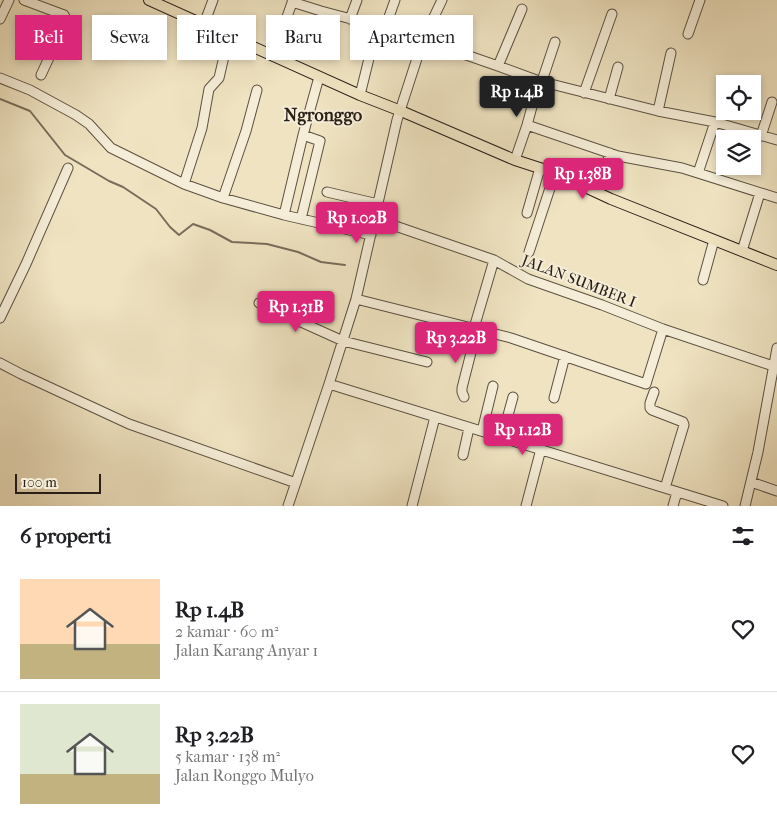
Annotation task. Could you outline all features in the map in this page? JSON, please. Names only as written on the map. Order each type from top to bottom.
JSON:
[{"type":"main road","points":[[149,0],[183,15]]},
{"type":"main road","points":[[282,60],[515,160],[555,174],[611,200],[777,265]]},
{"type":"street","points":[[0,19],[9,0]]},
{"type":"street","points":[[24,0],[65,17],[60,34],[41,75]]},
{"type":"street","points":[[207,15],[212,0]]},
{"type":"street","points":[[351,15],[357,0]]},
{"type":"street","points":[[387,15],[394,0]]},
{"type":"street","points":[[435,15],[442,0]]},
{"type":"street","points":[[688,34],[700,0]]},
{"type":"street","points":[[287,15],[292,1],[350,19]]},
{"type":"street","points":[[498,66],[522,9]]},
{"type":"street","points":[[584,93],[612,14]]},
{"type":"street","points":[[515,160],[540,81],[555,42]]},
{"type":"street","points":[[658,111],[671,52]]},
{"type":"street","points":[[473,57],[540,81],[584,93],[658,111],[715,122],[741,130]]},
{"type":"street","points":[[184,184],[202,128],[209,89],[219,78],[223,60]]},
{"type":"street","points":[[360,95],[371,60]]},
{"type":"street","points":[[288,506],[356,299],[395,130],[417,60]]},
{"type":"street","points":[[608,99],[618,67]]},
{"type":"street","points":[[284,215],[302,135],[319,76]]},
{"type":"street","points":[[0,78],[30,90],[76,115],[89,124],[111,148],[184,184],[223,198],[284,215],[371,235]]},
{"type":"street","points":[[223,198],[246,131],[257,90]]},
{"type":"street","points":[[772,102],[761,136],[777,140]]},
{"type":"street","points":[[698,173],[715,122]]},
{"type":"street","points":[[527,125],[618,156],[682,168],[777,198]]},
{"type":"street","points":[[301,219],[320,141],[302,135]]},
{"type":"street","points":[[606,166],[610,153]]},
{"type":"street","points":[[0,318],[68,168]]},
{"type":"street","points":[[527,213],[540,168]]},
{"type":"street","points":[[528,252],[555,174]]},
{"type":"street","points":[[327,192],[378,204]]},
{"type":"street","points":[[742,251],[760,193]]},
{"type":"street","name":"JALAN SUMBER I","points":[[375,219],[494,260],[528,279],[663,329],[773,366]]},
{"type":"street","points":[[703,280],[714,240]]},
{"type":"street","points":[[464,397],[462,388],[475,329],[494,260]]},
{"type":"street","points":[[356,299],[531,344],[646,384],[663,329]]},
{"type":"street","points":[[259,303],[343,341],[427,362]]},
{"type":"street","points":[[745,506],[760,442],[777,348]]},
{"type":"street","points":[[554,398],[565,356]]},
{"type":"street","points":[[0,363],[128,424],[296,483]]},
{"type":"street","points":[[329,384],[723,506]]},
{"type":"street","points":[[482,431],[493,386]]},
{"type":"street","points":[[654,392],[650,408],[683,422],[684,425],[665,488]]},
{"type":"street","points":[[502,437],[513,397]]},
{"type":"street","points":[[412,506],[435,417]]},
{"type":"street","points":[[463,456],[469,428]]},
{"type":"street","points":[[526,506],[541,450]]},
{"type":"street","points":[[751,482],[777,491]]},
{"type":"street","points":[[673,506],[677,492]]},
{"type":"waterway","points":[[0,99],[30,111],[65,155],[109,181],[123,187],[156,209],[179,235],[193,224],[210,230],[232,242],[267,244],[298,252],[321,262],[345,265]]},
{"type":"district","name":"Ngronggo","points":[[323,115]]}]
